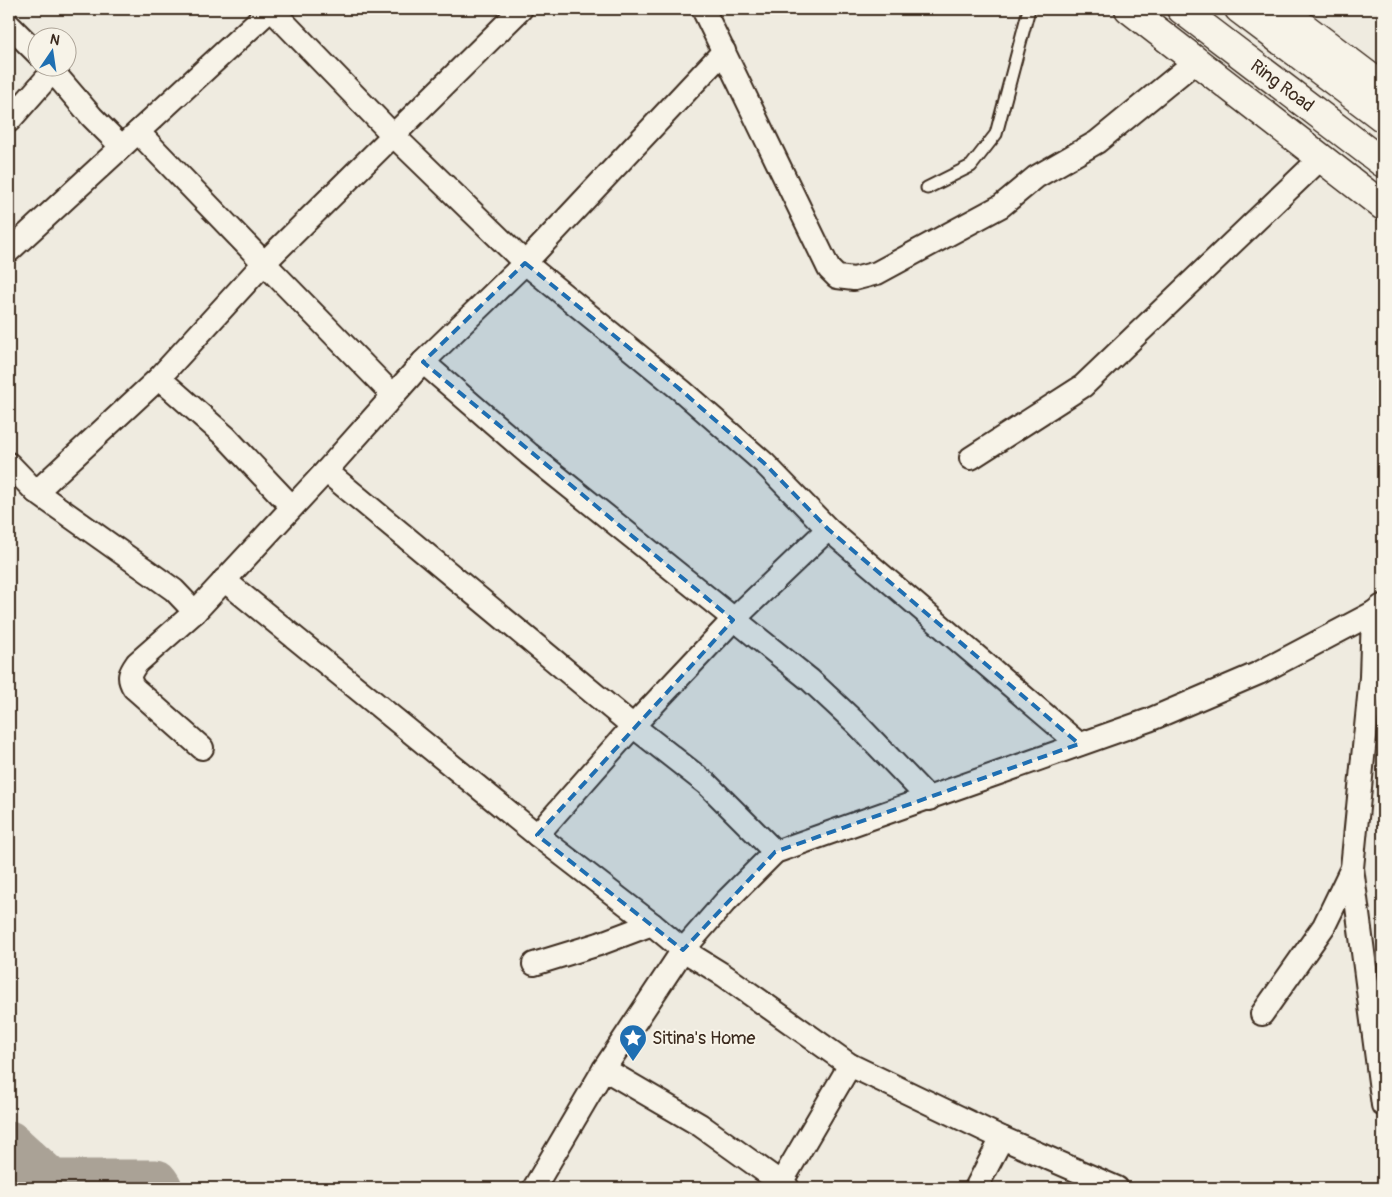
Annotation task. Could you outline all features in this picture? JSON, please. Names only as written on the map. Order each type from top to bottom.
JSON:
[{"type":"main road","points":[[1129,9],[1383,206]]},
{"type":"main road","name":"Ring Road","points":[[1181,9],[1383,163]]},
{"type":"main road","name":"Ring Road","points":[[1239,9],[1383,118]]},
{"type":"main road","points":[[1280,9],[1383,87]]},
{"type":"street","points":[[9,15],[15,9]]},
{"type":"street","points":[[9,250],[271,9],[393,135],[525,263],[682,391],[764,462],[828,529],[1079,744]]},
{"type":"street","points":[[36,492],[159,378],[264,263],[521,9]]},
{"type":"street","points":[[703,9],[829,269],[837,277],[854,279],[877,274],[1001,206],[1036,177],[1097,142],[1196,60]]},
{"type":"street","points":[[9,25],[28,44]]},
{"type":"street","points":[[202,748],[134,688],[129,680],[130,672],[137,663],[195,612],[326,471],[422,362],[525,263],[724,51]]},
{"type":"street","points":[[9,121],[45,78]]},
{"type":"street","points":[[60,78],[92,117],[130,139],[264,263],[393,395]]},
{"type":"street","points":[[971,458],[1083,386],[1321,158]]},
{"type":"street","points":[[422,362],[536,460],[810,680],[856,723],[929,799]]},
{"type":"street","points":[[159,378],[226,437],[292,507]]},
{"type":"street","points":[[9,464],[36,492],[174,590],[195,612]]},
{"type":"street","points":[[326,471],[633,726],[707,784],[776,852]]},
{"type":"street","points":[[537,835],[633,726],[733,620],[828,529]]},
{"type":"street","points":[[224,580],[537,835],[683,950],[724,976],[850,1065],[1002,1138],[1117,1188]]},
{"type":"street","points":[[534,1188],[604,1070],[683,950],[724,902],[776,852],[1149,720],[1259,673],[1378,609]]},
{"type":"street","points":[[1378,609],[1352,868],[1383,1105]]},
{"type":"street","points":[[1262,1014],[1324,926],[1352,868]]},
{"type":"street","points":[[534,964],[599,944],[652,924]]},
{"type":"street","points":[[604,1070],[700,1125],[782,1187],[850,1065]]},
{"type":"street","points":[[976,1188],[1002,1138]]},
{"type":"lane","points":[[927,188],[972,166],[996,134],[1029,9]]},
{"type":"highlighted area","points":[[525,263],[682,391],[764,463],[828,529],[1079,744],[775,852],[683,950],[537,835],[733,620],[423,362]]},
{"type":"waterway","points":[[9,1143],[52,1182],[156,1182],[160,1188]]},
{"type":"place","name":"Sitina's Home","points":[[633,1062]]}]
